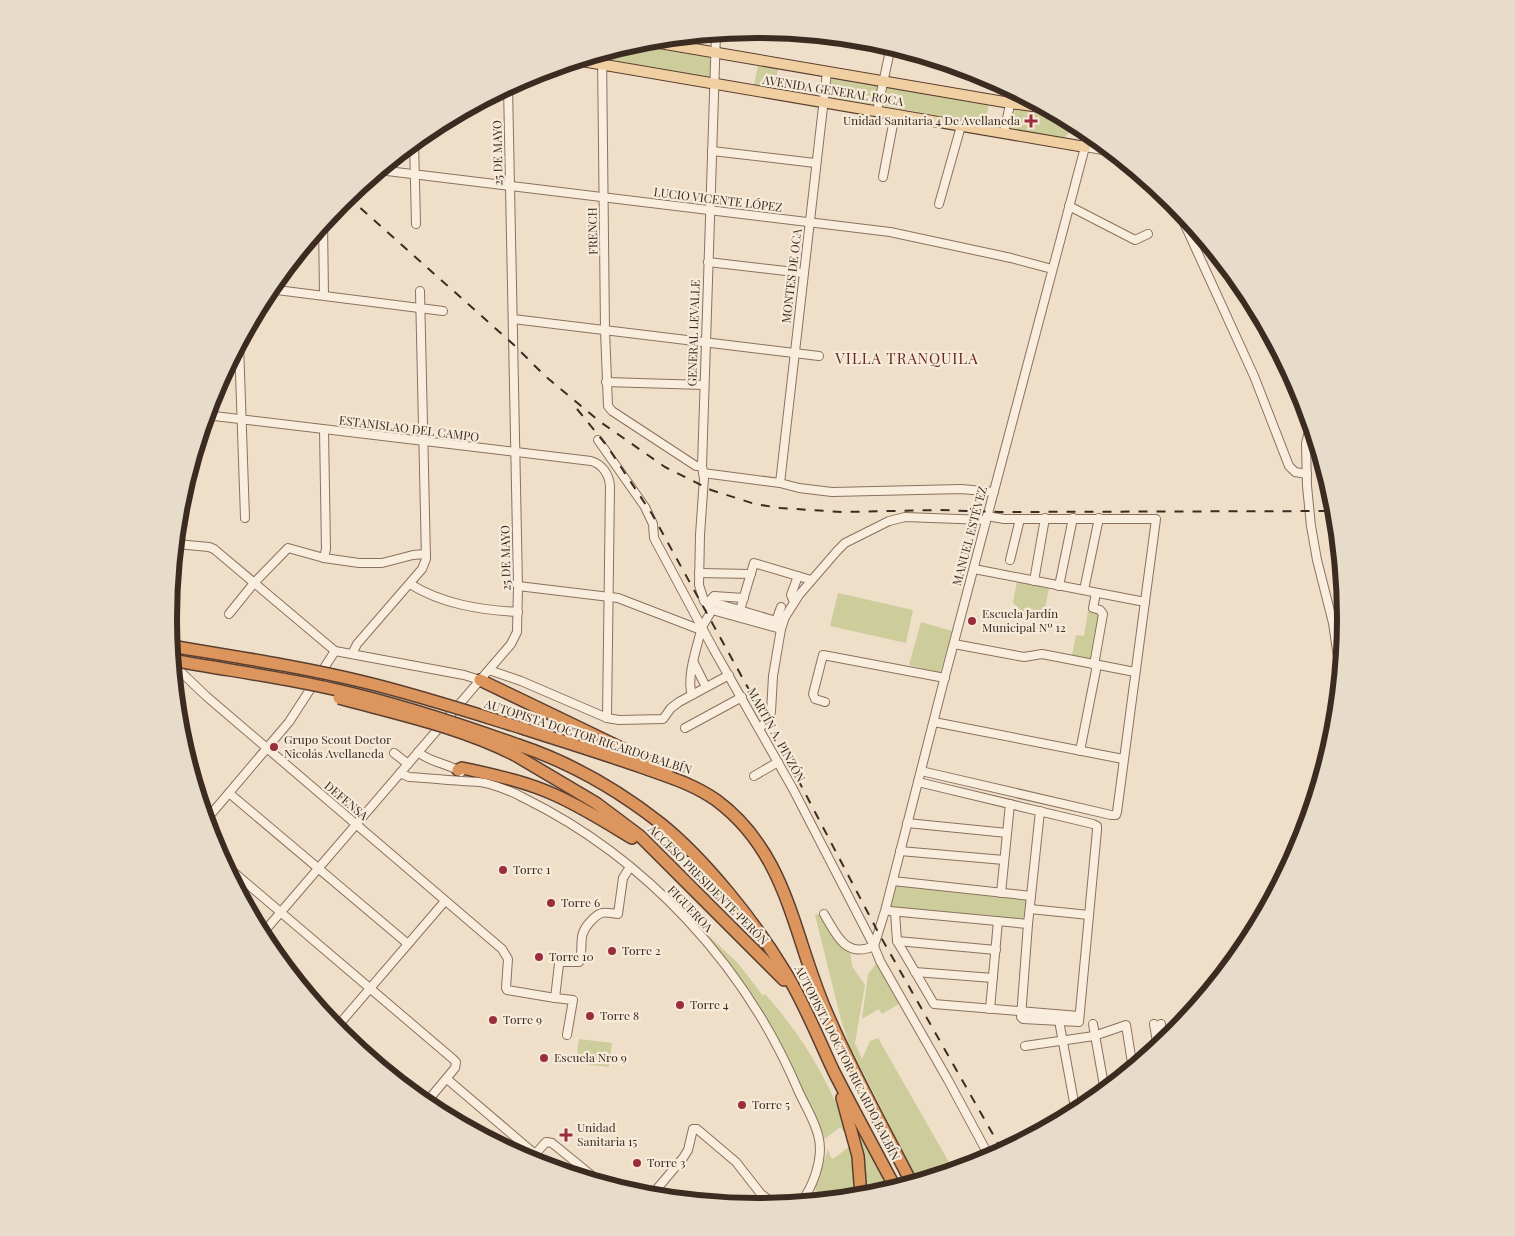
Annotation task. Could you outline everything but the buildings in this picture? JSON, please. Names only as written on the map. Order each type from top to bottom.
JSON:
[{"type":"highway","name":"AUTOPISTA DOCTOR RICARDO BALBÍN","points":[[178,647],[286,666],[414,695],[609,755],[692,785],[716,801],[745,828],[762,849],[776,872],[827,1014],[909,1179]]},
{"type":"highway","name":"AUTOPISTA DOCTOR RICARDO BALBÍN","points":[[179,669],[330,688],[448,720],[517,750],[553,759],[602,784],[635,804],[674,835],[712,875],[772,952],[796,991],[834,1072],[892,1182]]},
{"type":"highway","points":[[480,680],[650,761],[692,785]]},
{"type":"highway","name":"ACCESO PRESIDENTE PERÓN","points":[[517,750],[596,803],[640,836],[796,991]]},
{"type":"highway","points":[[458,770],[462,768],[495,775],[552,794],[591,814],[663,858]]},
{"type":"highway","points":[[834,1072],[855,1143],[861,1189]]},
{"type":"main road","name":"AVENIDA GENERAL ROCA","points":[[668,45],[1031,106]]},
{"type":"main road","name":"AVENIDA GENERAL ROCA","points":[[589,62],[1085,147]]},
{"type":"main road","name":"MANUEL ESTÉVEZ","points":[[1085,147],[1087,140]]},
{"type":"street","name":"GENERAL LEVALLE","points":[[712,610],[699,590],[699,572],[716,39]]},
{"type":"street","points":[[877,111],[889,53]]},
{"type":"street","name":"FRENCH","points":[[602,59],[607,402],[609,408],[702,470]]},
{"type":"street","name":"MONTES DE OCA","points":[[780,483],[827,72]]},
{"type":"street","name":"25 DE MAYO","points":[[267,928],[516,637],[518,625],[518,586],[508,94]]},
{"type":"street","points":[[1004,133],[1012,96]]},
{"type":"street","points":[[883,177],[895,114]]},
{"type":"street","points":[[939,204],[961,126]]},
{"type":"street","points":[[1085,147],[1101,150]]},
{"type":"street","name":"MANUEL ESTÉVEZ","points":[[874,946],[886,911],[921,770],[1085,147]]},
{"type":"street","points":[[414,150],[416,224]]},
{"type":"street","points":[[712,151],[816,164]]},
{"type":"street","name":"LUCIO VICENTE LÓPEZ","points":[[388,171],[890,232],[1011,258],[1052,269]]},
{"type":"street","points":[[1069,206],[1135,240],[1148,234]]},
{"type":"street","points":[[1186,226],[1254,376],[1289,466],[1295,472],[1307,474]]},
{"type":"street","points":[[323,233],[324,295]]},
{"type":"street","points":[[708,262],[803,273]]},
{"type":"street","points":[[279,290],[443,311]]},
{"type":"street","points":[[352,654],[357,644],[422,569],[426,554],[420,291]]},
{"type":"street","points":[[513,319],[819,356]]},
{"type":"street","points":[[239,356],[245,518]]},
{"type":"street","points":[[606,382],[704,385]]},
{"type":"street","name":"ESTANISLAO DEL CAMPO","points":[[214,416],[591,461],[599,465],[607,475]]},
{"type":"street","points":[[324,430],[326,549],[324,558]]},
{"type":"street","points":[[1308,435],[1306,443],[1307,474],[1314,541],[1320,577],[1334,629],[1337,651]]},
{"type":"street","name":"MARTÍN A. PINZÓN","points":[[598,440],[625,477],[650,517],[653,524],[654,538],[702,629],[778,762],[874,946],[880,961],[986,1151]]},
{"type":"street","points":[[702,470],[780,483],[798,488],[832,492],[961,489],[994,492]]},
{"type":"street","points":[[607,718],[607,475],[618,480],[625,477]]},
{"type":"street","points":[[759,728],[768,721],[772,708],[773,676],[781,629],[794,602],[823,565],[845,543],[889,521],[905,517],[1156,519],[1116,815],[1111,816],[921,770]]},
{"type":"street","points":[[1034,581],[1045,518]]},
{"type":"street","points":[[1059,586],[1073,518]]},
{"type":"street","points":[[1084,590],[1099,518]]},
{"type":"street","points":[[1010,560],[1020,519]]},
{"type":"street","points":[[182,545],[214,549],[335,651],[464,675],[480,680]]},
{"type":"street","points":[[229,614],[254,583],[288,548],[324,558],[368,564],[426,554]]},
{"type":"street","points":[[740,610],[754,563],[811,580]]},
{"type":"street","points":[[974,569],[1145,602]]},
{"type":"street","points":[[699,572],[751,574]]},
{"type":"street","points":[[794,602],[791,595],[798,576]]},
{"type":"street","points":[[410,584],[428,594],[466,606],[518,612]]},
{"type":"street","points":[[518,586],[608,595],[635,603],[702,629]]},
{"type":"street","points":[[1080,751],[1103,614],[1100,610],[1093,608],[1096,593]]},
{"type":"street","points":[[707,602],[714,596],[744,598]]},
{"type":"street","points":[[707,602],[776,621],[778,620],[781,607]]},
{"type":"street","points":[[692,695],[693,662],[702,629],[712,610],[781,629]]},
{"type":"street","points":[[954,644],[1024,657],[1042,654],[1135,672]]},
{"type":"street","points":[[211,814],[293,717],[335,651]]},
{"type":"street","points":[[825,702],[815,699],[813,694],[822,655],[945,678]]},
{"type":"street","points":[[693,662],[706,687]]},
{"type":"street","points":[[489,670],[521,680],[607,718],[619,720],[659,720],[665,717],[671,708],[729,675]]},
{"type":"street","name":"DEFENSA","points":[[180,673],[502,949],[508,959],[506,988],[508,990],[555,998]]},
{"type":"street","points":[[685,728],[742,697]]},
{"type":"street","points":[[934,722],[1124,759]]},
{"type":"street","points":[[394,752],[408,764]]},
{"type":"street","points":[[418,752],[428,760],[480,777],[482,782]]},
{"type":"street","points":[[754,776],[778,762]]},
{"type":"street","name":"FIGUEROA","points":[[400,773],[409,777],[482,782],[519,796],[580,830],[630,868],[682,916],[728,968],[746,994],[784,1060],[819,1139],[817,1164],[806,1196]]},
{"type":"street","points":[[918,782],[1040,811],[1096,826],[1098,830],[1079,1016],[1023,1019],[1021,1012],[1028,924],[1040,811]]},
{"type":"street","points":[[229,793],[408,944]]},
{"type":"street","points":[[1001,893],[1010,804]]},
{"type":"street","points":[[908,823],[1007,833]]},
{"type":"street","points":[[900,851],[1004,860]]},
{"type":"street","points":[[567,1035],[573,1000],[555,998],[560,964],[561,962],[579,962],[582,932],[597,914],[601,912],[618,914],[623,878],[630,868]]},
{"type":"street","points":[[237,875],[456,1062],[455,1068],[430,1098]]},
{"type":"street","points":[[893,881],[1031,896]]},
{"type":"street","points":[[341,1022],[445,901]]},
{"type":"street","points":[[1030,909],[1089,915]]},
{"type":"street","points":[[886,911],[1028,924]]},
{"type":"street","points":[[895,912],[898,941],[934,1004],[1021,1012]]},
{"type":"street","points":[[824,914],[842,944],[853,948],[866,949],[874,946]]},
{"type":"street","points":[[990,1009],[998,921]]},
{"type":"street","points":[[898,941],[996,950]]},
{"type":"street","points":[[915,972],[993,978]]},
{"type":"street","points":[[1060,1018],[1075,1104]]},
{"type":"street","points":[[1093,1024],[1103,1084]]},
{"type":"street","points":[[1158,1038],[1157,1024],[1161,1035]]},
{"type":"street","points":[[1025,1046],[1094,1036],[1126,1025],[1132,1061]]},
{"type":"street","points":[[446,1079],[535,1154],[546,1142],[552,1143],[590,1174]]},
{"type":"street","points":[[657,1189],[688,1150],[693,1129],[701,1131],[736,1162],[761,1194],[766,1198]]},
{"type":"green space","points":[[656,47],[708,56],[711,61],[710,77],[706,78],[610,62],[607,57]]},
{"type":"green space","points":[[758,65],[778,69],[774,89],[754,85]]},
{"type":"green space","points":[[834,78],[876,85],[878,88],[874,105],[870,107],[828,99],[830,81]]},
{"type":"green space","points":[[886,86],[989,103],[985,124],[885,106],[883,102]]},
{"type":"green space","points":[[1015,110],[1040,111],[1070,129],[1069,133],[1063,139],[1011,130]]},
{"type":"green space","points":[[1017,581],[1049,588],[1043,618],[1026,615],[1013,603]]},
{"type":"green space","points":[[838,593],[913,610],[906,643],[830,626]]},
{"type":"green space","points":[[1088,611],[1100,613],[1091,659],[1072,655],[1076,635],[1084,636]]},
{"type":"green space","points":[[921,622],[952,631],[940,673],[909,665]]},
{"type":"green space","points":[[896,884],[1028,897],[1026,921],[890,908]]},
{"type":"green space","points":[[820,914],[835,940],[844,948],[850,950],[852,966],[865,985],[855,1043],[862,1059],[870,1041],[878,1038],[951,1165],[915,1177],[849,1044],[841,1020],[815,915]]},
{"type":"green space","points":[[698,926],[738,963],[763,996],[765,994],[792,1027],[815,1063],[835,1100],[850,1140],[840,1127],[825,1139],[786,1054],[744,985]]},
{"type":"green space","points":[[877,963],[899,1004],[882,1014],[879,1009],[862,1019],[868,974]]},
{"type":"green space","points":[[579,1039],[612,1043],[609,1067],[576,1063]]},
{"type":"green space","points":[[856,1128],[885,1184],[865,1188]]},
{"type":"green space","points":[[851,1145],[858,1189],[817,1195],[816,1186],[828,1149],[833,1159]]},
{"type":"railway","points":[[354,202],[514,345],[544,375],[599,421],[665,467],[711,490],[755,504],[780,508],[842,512],[938,510],[1000,512],[1328,511]]},
{"type":"railway","points":[[577,409],[607,446],[652,514],[784,753],[878,932],[999,1145]]},
{"type":"place","name":"Unidad Sanitaria 4 De Avellaneda","points":[[1031,121]]},
{"type":"place","name":"Escuela Jardín Municipal Nº 12","points":[[972,621]]},
{"type":"place","name":"Grupo Scout Doctor Nicolás Avellaneda","points":[[274,747]]},
{"type":"place","name":"Torre 1","points":[[503,870]]},
{"type":"place","name":"Torre 6","points":[[551,903]]},
{"type":"place","name":"Torre 2","points":[[612,951]]},
{"type":"place","name":"Torre 10","points":[[539,957]]},
{"type":"place","name":"Torre 4","points":[[680,1005]]},
{"type":"place","name":"Torre 8","points":[[590,1016]]},
{"type":"place","name":"Torre 9","points":[[493,1020]]},
{"type":"place","name":"Escuela Nro 9","points":[[544,1058]]},
{"type":"place","name":"Torre 5","points":[[742,1105]]},
{"type":"place","name":"Unidad Sanitaria 15","points":[[566,1135]]},
{"type":"place","name":"Torre 3","points":[[637,1163]]},
{"type":"district","name":"VILLA TRANQUILA","points":[[907,359]]}]
